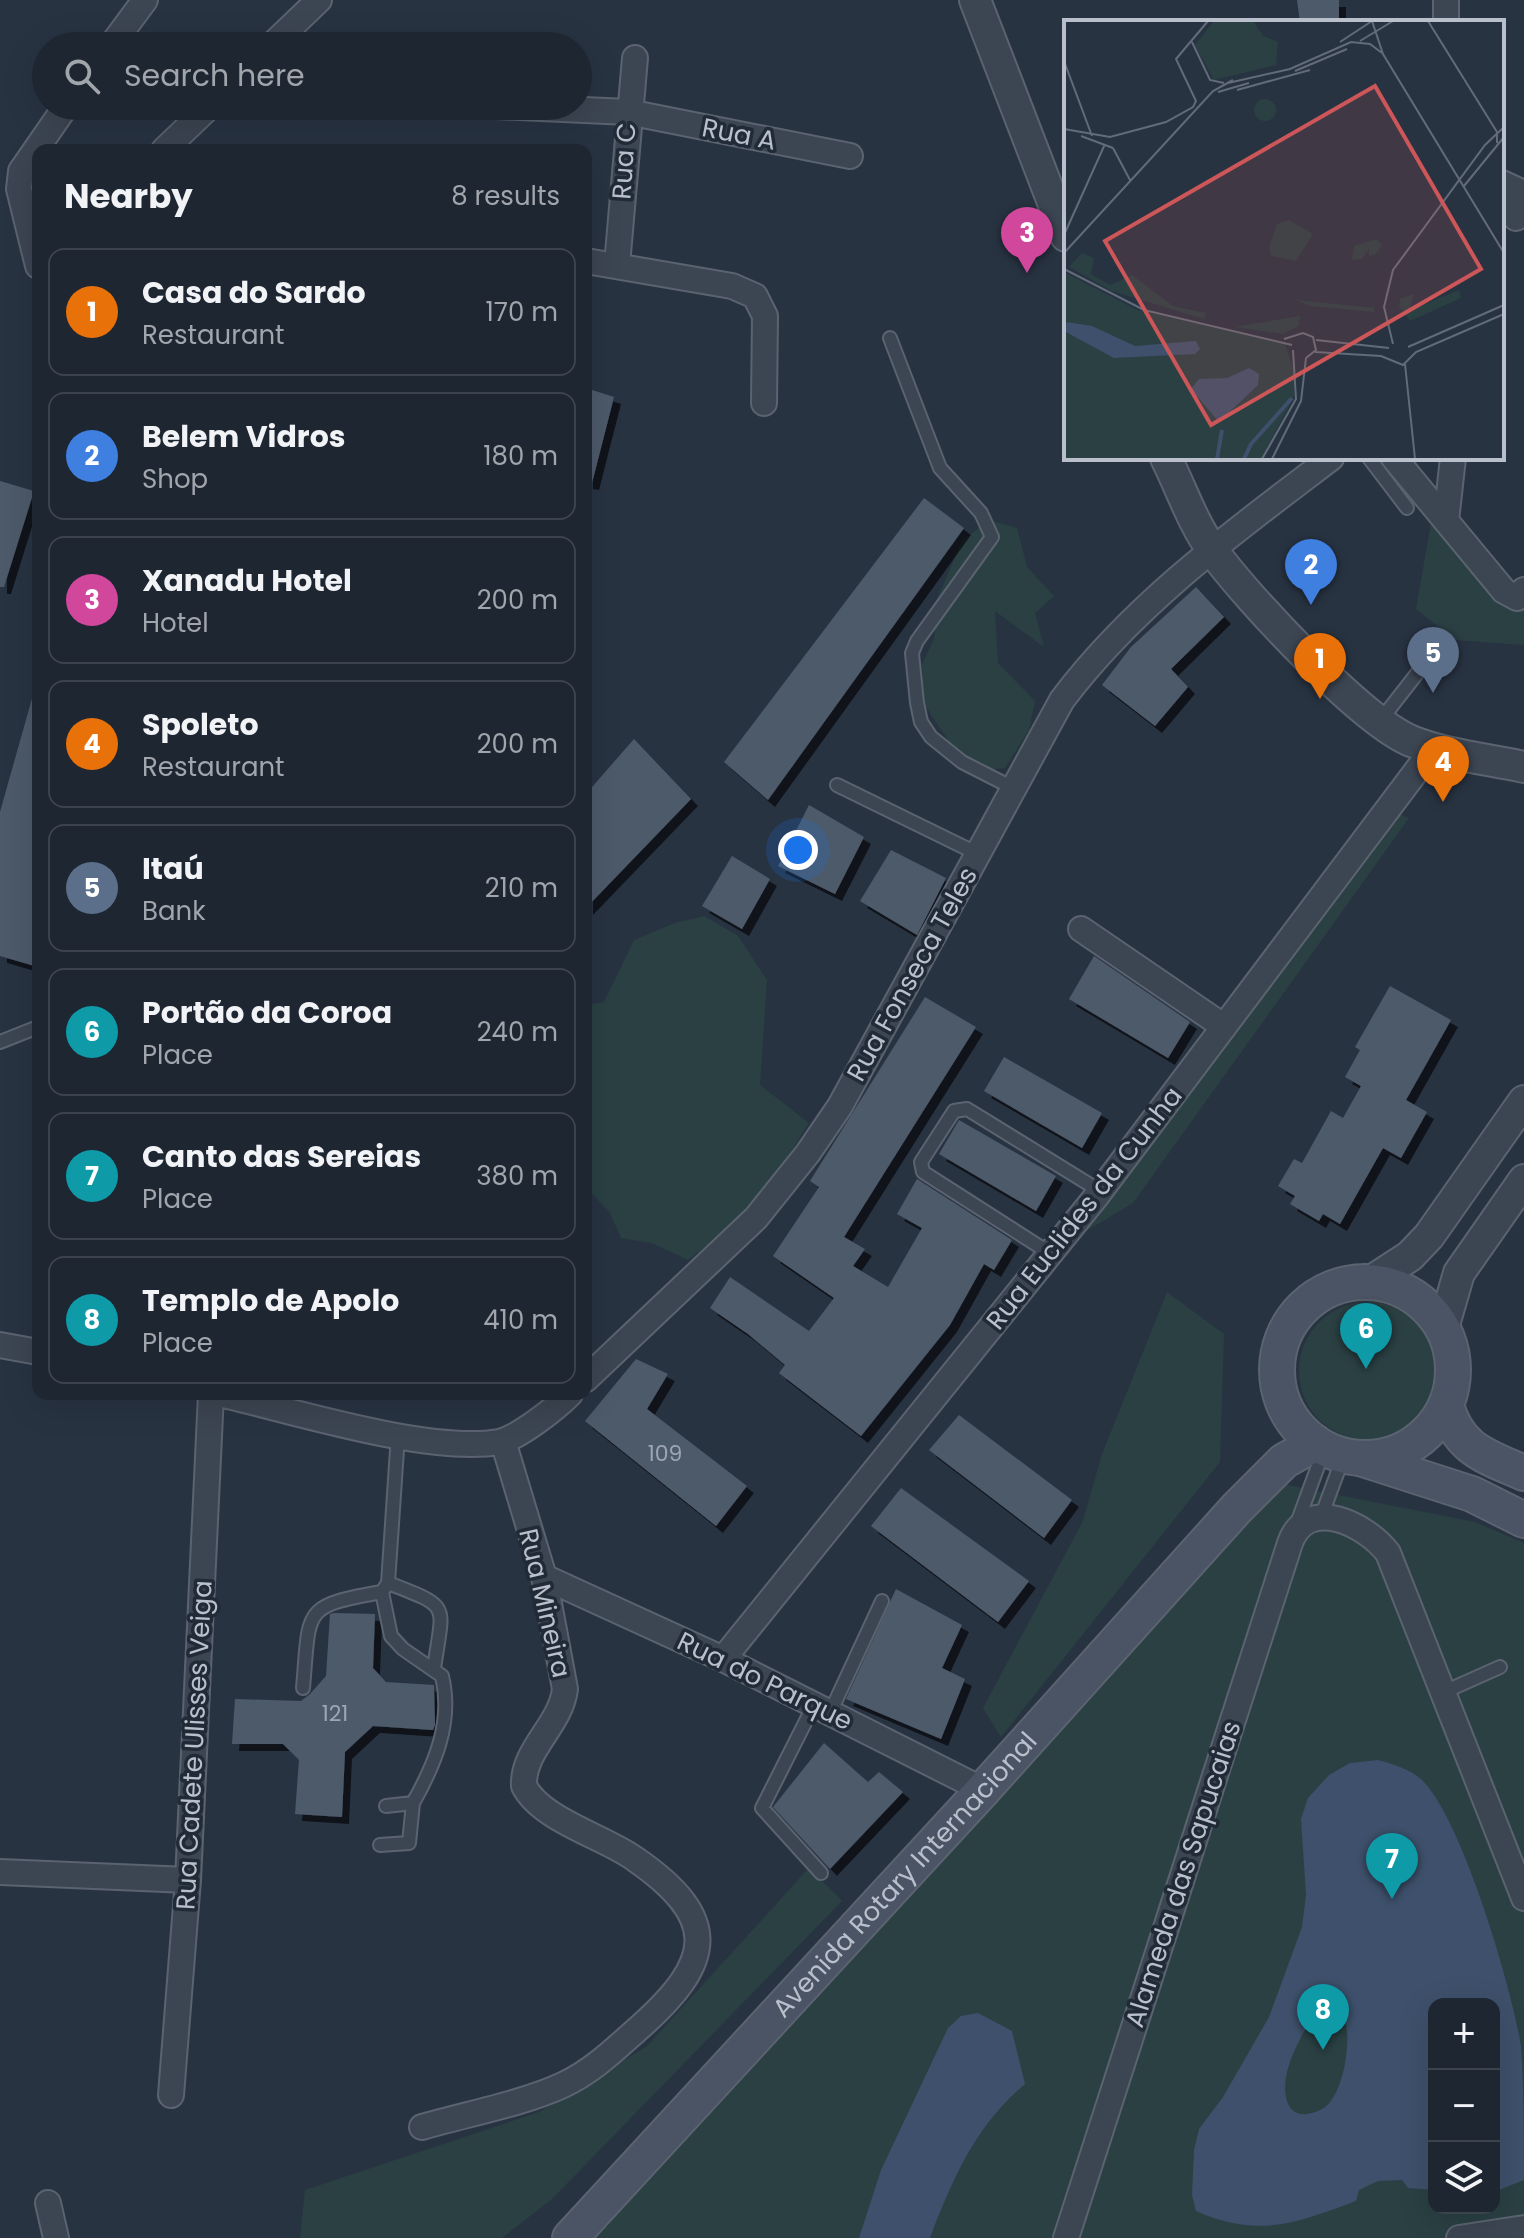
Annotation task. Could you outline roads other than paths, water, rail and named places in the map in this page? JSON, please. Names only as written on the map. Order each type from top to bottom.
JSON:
[{"type":"main road","points":[[1335,1450],[1396,1452],[1416,1441],[1434,1425],[1446,1405],[1453,1367],[1443,1328],[1416,1297],[1394,1287],[1370,1282],[1326,1291],[1293,1321],[1284,1337],[1278,1364],[1286,1408],[1299,1427],[1335,1450],[1472,1494],[1524,1520]]},
{"type":"main road","points":[[1446,1405],[1451,1426],[1461,1440],[1484,1455],[1524,1473]]},
{"type":"main road","name":"Avenida Rotary Internacional","points":[[1236,1509],[1286,1408]]},
{"type":"main road","points":[[1421,1476],[1423,1464],[1435,1448],[1461,1440]]},
{"type":"main road","name":"Avenida Rotary Internacional","points":[[570,2238],[983,1790],[1277,1461],[1335,1450]]},
{"type":"street","points":[[121,32],[145,0]]},
{"type":"street","points":[[286,32],[319,0]]},
{"type":"street","points":[[975,0],[1064,231]]},
{"type":"street","name":"Rua C","points":[[617,265],[635,58]]},
{"type":"street","name":"Rua A","points":[[592,110],[628,112],[850,156]]},
{"type":"street","points":[[40,144],[56,120]]},
{"type":"street","points":[[170,144],[195,120]]},
{"type":"street","points":[[32,155],[21,171],[19,189],[32,242]]},
{"type":"street","points":[[1504,184],[1517,190],[1514,217]]},
{"type":"street","points":[[592,262],[732,286],[755,296],[765,316],[764,403]]},
{"type":"street","points":[[1167,460],[1212,550],[1281,628],[1380,721],[1408,739],[1433,749],[1524,767]]},
{"type":"street","name":"Rua Fonseca Teles","points":[[592,1373],[756,1218],[808,1153],[840,1106],[1062,700],[1087,667],[1124,626],[1212,550],[1328,460]]},
{"type":"street","points":[[1396,460],[1504,591],[1520,594]]},
{"type":"street","points":[[1446,521],[1453,460]]},
{"type":"street","name":"Rua Euclides da Cunha","points":[[723,1659],[1051,1254],[1433,749]]},
{"type":"street","points":[[1081,929],[1223,1026]]},
{"type":"street","points":[[1370,1282],[1410,1256],[1429,1236],[1524,1101]]},
{"type":"street","points":[[1443,1328],[1459,1273],[1524,1180]]},
{"type":"street","points":[[0,1345],[32,1351]]},
{"type":"street","name":"Rua Cadete Ulisses Veiga","points":[[171,2095],[188,1880],[211,1400]]},
{"type":"street","points":[[246,1400],[398,1435],[463,1445],[503,1441],[561,1400]]},
{"type":"street","name":"Rua Mineira","points":[[422,2127],[559,2087],[591,2071],[667,2003],[686,1981],[700,1947],[694,1922],[660,1879],[634,1858],[541,1807],[524,1786],[528,1762],[555,1721],[563,1704],[565,1689],[544,1577],[503,1441]]},
{"type":"street","points":[[1309,1521],[1365,1530],[1388,1553],[1524,1898]]},
{"type":"street","name":"Alameda das Sapucaias","points":[[1066,2238],[1309,1521]]},
{"type":"street","name":"Rua do Parque","points":[[544,1577],[723,1659],[983,1790]]},
{"type":"street","points":[[0,1872],[188,1880]]},
{"type":"street","points":[[48,2203],[56,2238]]},
{"type":"street","points":[[1459,2238],[1524,2228]]},
{"type":"lane","points":[[890,338],[940,468],[981,513],[992,537],[912,653],[921,722],[931,737],[962,762],[1013,788]]},
{"type":"lane","points":[[1371,460],[1407,508]]},
{"type":"lane","points":[[1380,721],[1433,653]]},
{"type":"lane","points":[[837,785],[978,854]]},
{"type":"lane","points":[[0,1042],[32,1029]]},
{"type":"lane","points":[[1051,1254],[923,1172],[921,1162],[954,1111],[967,1109],[1100,1191]]},
{"type":"lane","points":[[380,1845],[409,1843],[413,1803],[436,1762],[447,1699],[442,1676],[403,1649],[391,1636],[385,1587],[398,1435]]},
{"type":"lane","points":[[1309,1521],[1335,1450]]},
{"type":"lane","points":[[1309,1521],[1335,1450]]},
{"type":"lane","points":[[303,1688],[308,1632],[314,1614],[329,1601],[385,1587],[437,1605],[442,1613],[434,1669]]},
{"type":"lane","points":[[821,1873],[762,1808],[882,1601]]},
{"type":"lane","points":[[1444,1692],[1500,1667]]},
{"type":"lane","points":[[386,1806],[413,1803]]},
{"type":"water","points":[[1378,1760],[1407,1770],[1422,1780],[1453,1830],[1483,1906],[1516,2020],[1521,2046],[1524,2180],[1500,2190],[1500,1998],[1428,1998],[1428,2190],[1408,2188],[1402,2180],[1378,2181],[1359,2190],[1356,2201],[1314,2216],[1276,2225],[1238,2224],[1196,2211],[1192,2195],[1194,2150],[1199,2129],[1223,2097],[1269,2017],[1302,1927],[1306,1895],[1301,1819],[1308,1798],[1329,1775],[1350,1763]],"holes":[[[1327,2003],[1333,2004],[1343,2016],[1347,2053],[1336,2093],[1322,2109],[1310,2114],[1293,2111],[1288,2104],[1285,2086],[1299,2040]]]},
{"type":"water","points":[[978,2013],[1012,2031],[1025,2084],[979,2135],[947,2195],[930,2238],[859,2238],[881,2170],[948,2028],[961,2016]]},
{"type":"place","name":"Xanadu Hotel","points":[[1027,273]]},
{"type":"place","name":"Belem Vidros","points":[[1311,605]]},
{"type":"place","name":"Itaú","points":[[1433,693]]},
{"type":"place","name":"Casa do Sardo","points":[[1320,699]]},
{"type":"place","name":"Spoleto","points":[[1443,802]]},
{"type":"place","name":"Portão da Coroa","points":[[1366,1369]]},
{"type":"place","name":"Canto das Sereias","points":[[1392,1899]]},
{"type":"place","name":"Templo de Apolo","points":[[1323,2050]]}]
